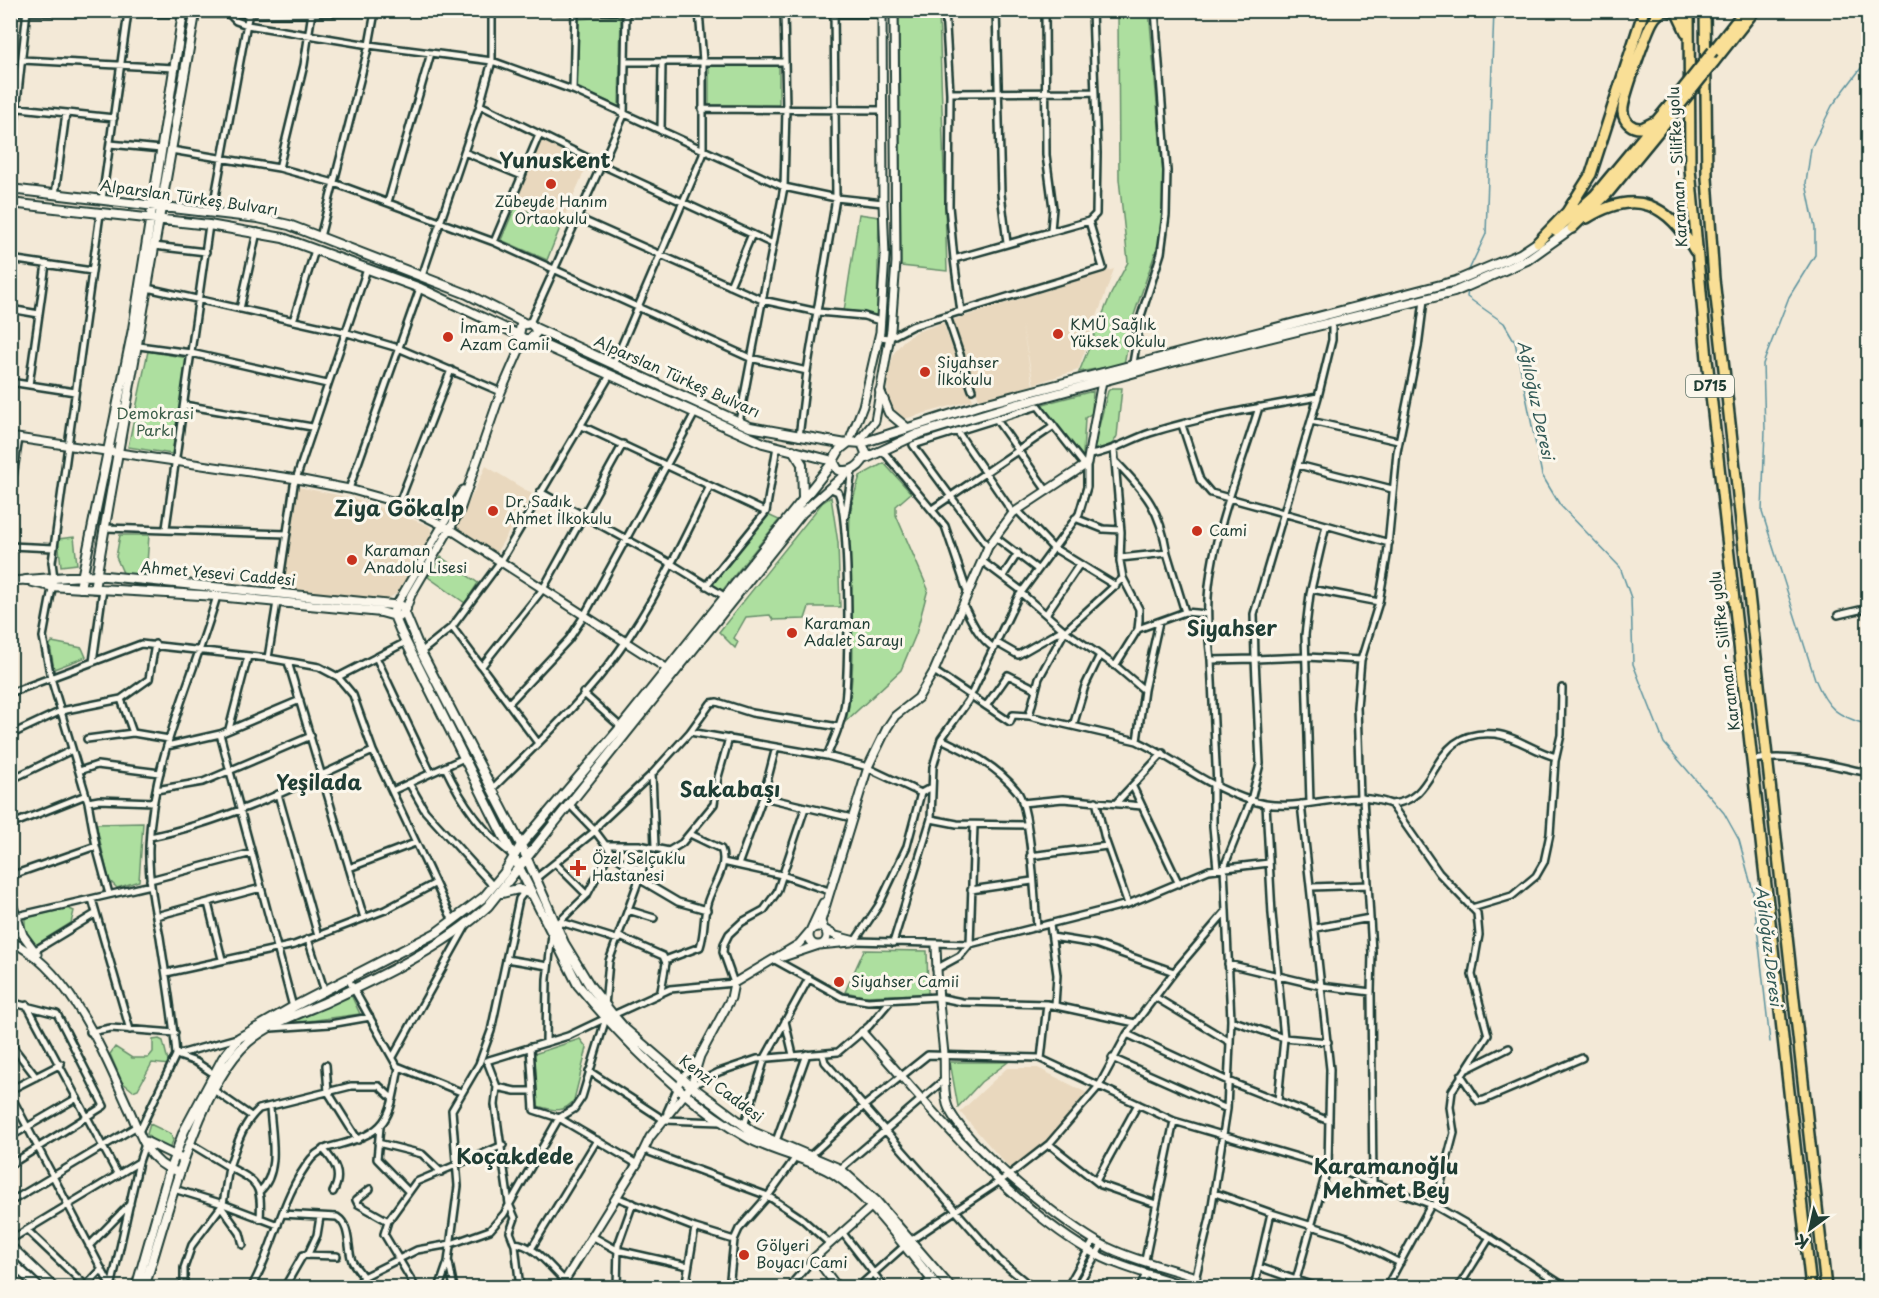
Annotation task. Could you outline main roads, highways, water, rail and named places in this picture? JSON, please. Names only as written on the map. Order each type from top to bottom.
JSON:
[{"type":"highway","points":[[1538,242],[1567,212],[1591,174],[1644,10]]},
{"type":"highway","points":[[1658,119],[1648,126],[1637,129],[1625,120],[1623,107],[1645,38],[1654,19],[1666,10],[1677,13],[1682,19],[1688,54]]},
{"type":"highway","name":"Karaman - Silifke yolu","points":[[1689,10],[1690,169],[1697,255],[1811,1287]]},
{"type":"highway","name":"Karaman - Silifke yolu","points":[[1705,10],[1707,178],[1714,279],[1826,1287]]},
{"type":"highway","points":[[1538,242],[1564,226],[1583,207],[1678,95],[1745,10]]},
{"type":"highway","points":[[1572,228],[1606,194],[1755,10]]},
{"type":"highway","points":[[1572,228],[1609,206],[1626,202],[1645,204],[1676,221],[1697,255]]},
{"type":"main road","points":[[80,588],[85,575],[133,329],[183,13]]},
{"type":"main road","points":[[94,589],[139,346],[154,246],[195,14]]},
{"type":"main road","name":"Alparslan Türkeş Bulvarı","points":[[10,189],[258,218],[289,225],[466,294],[750,427],[799,437],[848,443],[860,442],[1134,363],[1456,281],[1520,254],[1538,242]]},
{"type":"main road","name":"Alparslan Türkeş Bulvarı","points":[[10,203],[257,232],[315,250],[420,288],[609,377],[695,413],[777,446],[833,462],[838,470],[850,471]]},
{"type":"main road","points":[[144,1287],[184,1160],[228,1065],[242,1048],[270,1028],[354,987],[466,926],[500,894],[802,513],[864,459],[918,434],[958,421],[1102,381],[1454,292],[1484,281],[1527,260],[1572,228]]},
{"type":"main road","points":[[530,325],[536,333],[524,338],[519,327],[530,325]]},
{"type":"main road","points":[[880,391],[889,413],[907,428]]},
{"type":"main road","points":[[860,442],[866,450],[864,459]]},
{"type":"main road","points":[[136,1287],[170,1169],[184,1131],[223,1058],[239,1038],[293,1007],[436,933],[468,911],[494,886],[521,845],[621,727],[848,443]]},
{"type":"main road","points":[[793,450],[802,464],[803,497]]},
{"type":"main road","name":"Ahmet Yesevi Caddesi","points":[[395,616],[278,597],[96,575],[26,580],[50,586],[94,589],[278,597],[397,604],[406,609]]},
{"type":"main road","points":[[397,604],[393,610],[405,642],[519,868]]},
{"type":"main road","points":[[406,609],[410,628],[521,845],[526,861]]},
{"type":"main road","points":[[395,616],[402,616],[406,609]]},
{"type":"main road","name":"Kenzi Caddesi","points":[[526,861],[564,944],[605,1006],[609,1017]]},
{"type":"main road","name":"Kenzi Caddesi","points":[[519,868],[528,893],[578,985],[609,1017],[726,1122],[752,1140],[835,1175],[871,1207],[951,1287]]},
{"type":"main road","points":[[500,894],[515,889],[528,893]]},
{"type":"main road","name":"Kenzi Caddesi","points":[[689,1090],[744,1126],[840,1169],[876,1201],[939,1287]]},
{"type":"main road","points":[[10,1246],[54,1287]]},
{"type":"main road","points":[[10,1262],[39,1287]]},
{"type":"waterway","name":"Ağıloğuz Deresi","points":[[1468,272],[1486,234],[1494,10]]},
{"type":"waterway","points":[[1868,59],[1832,106],[1811,148],[1806,183],[1815,228],[1815,255],[1789,297],[1763,364],[1765,430],[1762,512],[1815,679],[1824,698],[1834,710],[1868,725]]},
{"type":"waterway","name":"Ağıloğuz Deresi","points":[[1468,289],[1467,297],[1504,323],[1515,342],[1542,475],[1560,505],[1620,567],[1631,598],[1633,664],[1664,743],[1724,813],[1739,840],[1753,892],[1770,1042]]},
{"type":"place","name":"Zübeyde Hanım Ortaokulu","points":[[551,184]]},
{"type":"place","name":"KMÜ Sağlık Yüksek Okulu","points":[[1058,334]]},
{"type":"place","name":"İmam-ı Azam Camii","points":[[448,337]]},
{"type":"place","name":"Siyahser İlkokulu","points":[[925,372]]},
{"type":"place","name":"Dr. Sadık Ahmet İlkokulu","points":[[493,511]]},
{"type":"place","name":"Cami","points":[[1197,531]]},
{"type":"place","name":"Karaman Anadolu Lisesi","points":[[352,560]]},
{"type":"place","name":"Karaman Adalet Sarayı","points":[[792,633]]},
{"type":"place","name":"Özel Selçuklu Hastanesi","points":[[578,868]]},
{"type":"place","name":"Siyahser Camii","points":[[839,982]]},
{"type":"place","name":"Gölyeri Boyacı Cami","points":[[744,1255]]},
{"type":"district","name":"Yunuskent","points":[[555,161]]},
{"type":"district","name":"Ziya Gökalp","points":[[399,509]]},
{"type":"district","name":"Siyahser","points":[[1232,629]]},
{"type":"district","name":"Yeşilada","points":[[319,783]]},
{"type":"district","name":"Sakabaşı","points":[[730,790]]},
{"type":"district","name":"Koçakdede","points":[[515,1157]]},
{"type":"district","name":"Karamanoğlu Mehmet Bey","points":[[1386,1179]]},
{"type":"park label","name":"Demokrasi Parkı","points":[[155,422]]}]
